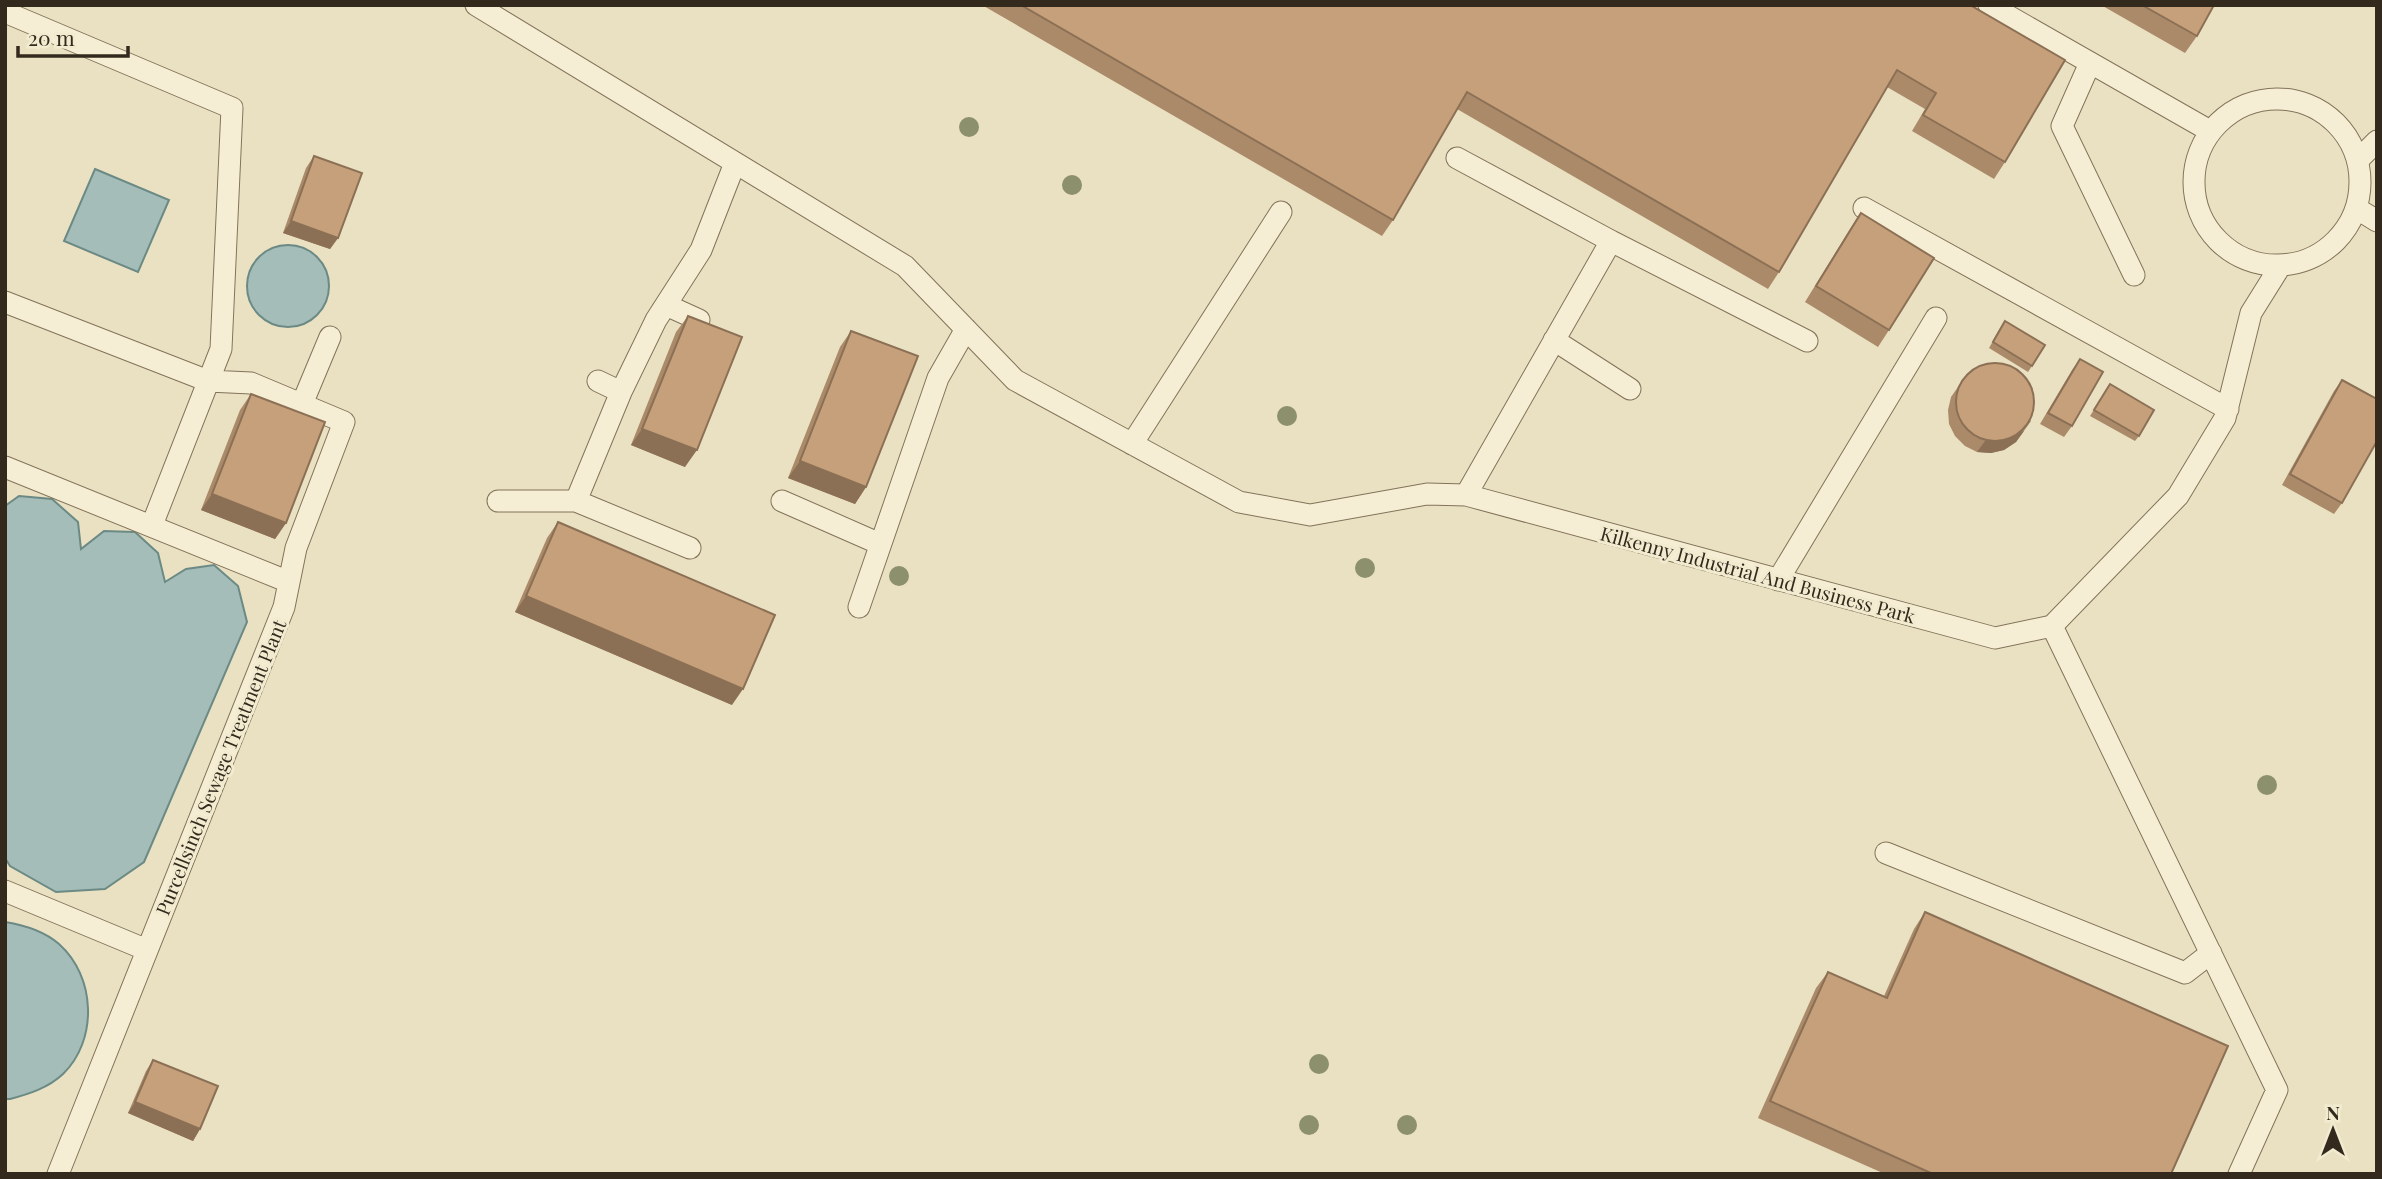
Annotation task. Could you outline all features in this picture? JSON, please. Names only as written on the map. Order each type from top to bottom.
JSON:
[{"type":"lane","name":"Kilkenny Industrial And Business Park","points":[[476,5],[905,267],[1015,380],[1239,502],[1310,515],[1427,494],[1466,495],[1995,638],[2052,626]]},
{"type":"lane","points":[[1989,5],[2210,131]]},
{"type":"lane","points":[[5,12],[232,108],[221,349],[152,525]]},
{"type":"lane","points":[[2090,63],[2062,126],[2134,275]]},
{"type":"lane","points":[[2279,98],[2305,103],[2329,116],[2347,135],[2358,160],[2361,184],[2356,208],[2345,231],[2328,248],[2306,260],[2281,265],[2254,262],[2230,251],[2210,233],[2197,208],[2193,181],[2197,155],[2210,131],[2229,113],[2253,101],[2279,98]]},
{"type":"lane","points":[[2358,160],[2377,141]]},
{"type":"lane","points":[[1457,158],[1807,341]]},
{"type":"lane","points":[[576,501],[621,392],[666,305],[701,250],[735,163]]},
{"type":"lane","points":[[1864,208],[2228,409]]},
{"type":"lane","points":[[2356,208],[2377,221]]},
{"type":"lane","points":[[1132,444],[1282,212]]},
{"type":"lane","points":[[1466,495],[1611,240]]},
{"type":"lane","points":[[2239,1174],[2277,1090],[2052,626],[2178,496],[2225,418],[2250,313],[2281,265]]},
{"type":"lane","name":"Purcellsinch Sewage Treatment Plant","points":[[5,302],[208,381],[251,383],[344,422],[296,548],[284,607],[58,1174]]},
{"type":"lane","points":[[666,305],[699,320]]},
{"type":"lane","points":[[1778,580],[1936,318]]},
{"type":"lane","points":[[859,607],[938,378],[966,329]]},
{"type":"lane","points":[[302,404],[330,337]]},
{"type":"lane","points":[[1554,340],[1630,389]]},
{"type":"lane","points":[[598,381],[621,392]]},
{"type":"lane","points":[[5,467],[289,582]]},
{"type":"lane","points":[[498,501],[576,501],[690,548]]},
{"type":"lane","points":[[782,501],[880,544]]},
{"type":"lane","points":[[1886,853],[2185,972],[2211,953]]},
{"type":"lane","points":[[5,891],[147,950]]},
{"type":"water","points":[[95,169],[169,200],[138,272],[64,241]]},
{"type":"water","points":[[288,245],[304,248],[317,257],[326,270],[329,286],[326,302],[317,315],[304,324],[288,327],[272,324],[259,315],[250,302],[247,286],[250,270],[259,257],[272,248]]},
{"type":"water","points":[[19,496],[52,499],[78,522],[81,549],[104,531],[135,532],[158,553],[165,582],[186,569],[214,565],[238,586],[247,622],[144,862],[105,889],[56,892],[10,866],[5,858],[5,506]]},
{"type":"water","points":[[5,922],[34,929],[59,944],[80,973],[88,1009],[82,1044],[63,1074],[45,1087],[10,1099],[5,1099]]},
{"type":"building","points":[[1021,5],[1970,5],[2065,60],[2005,162],[1923,115],[1936,93],[1897,70],[1779,272],[1467,92],[1393,220]]},
{"type":"building","points":[[2142,5],[2214,5],[2197,36]]},
{"type":"building","points":[[314,156],[362,173],[338,238],[291,221]]},
{"type":"building","points":[[1861,213],[1934,258],[1889,330],[1816,286]]},
{"type":"building","points":[[688,316],[742,337],[697,450],[642,429]]},
{"type":"building","points":[[2005,321],[2045,345],[2032,366],[1993,342]]},
{"type":"building","points":[[851,331],[918,356],[866,487],[800,461]]},
{"type":"building","points":[[2080,359],[2103,372],[2072,426],[2048,413]]},
{"type":"building","points":[[1987,363],[2003,363],[2017,369],[2028,380],[2034,394],[2034,410],[2028,424],[2017,435],[2003,441],[1987,441],[1973,435],[1962,424],[1956,410],[1956,394],[1962,380],[1973,369]]},
{"type":"building","points":[[2342,380],[2377,399],[2377,441],[2342,503],[2290,474]]},
{"type":"building","points":[[2110,384],[2154,410],[2139,436],[2094,410]]},
{"type":"building","points":[[251,394],[325,422],[286,523],[212,494]]},
{"type":"building","points":[[558,522],[775,615],[743,689],[526,596]]},
{"type":"building","points":[[1925,912],[2228,1046],[2171,1174],[1933,1174],[1770,1101],[1828,972],[1887,998]]},
{"type":"building","points":[[153,1060],[218,1086],[200,1129],[135,1102]]}]
